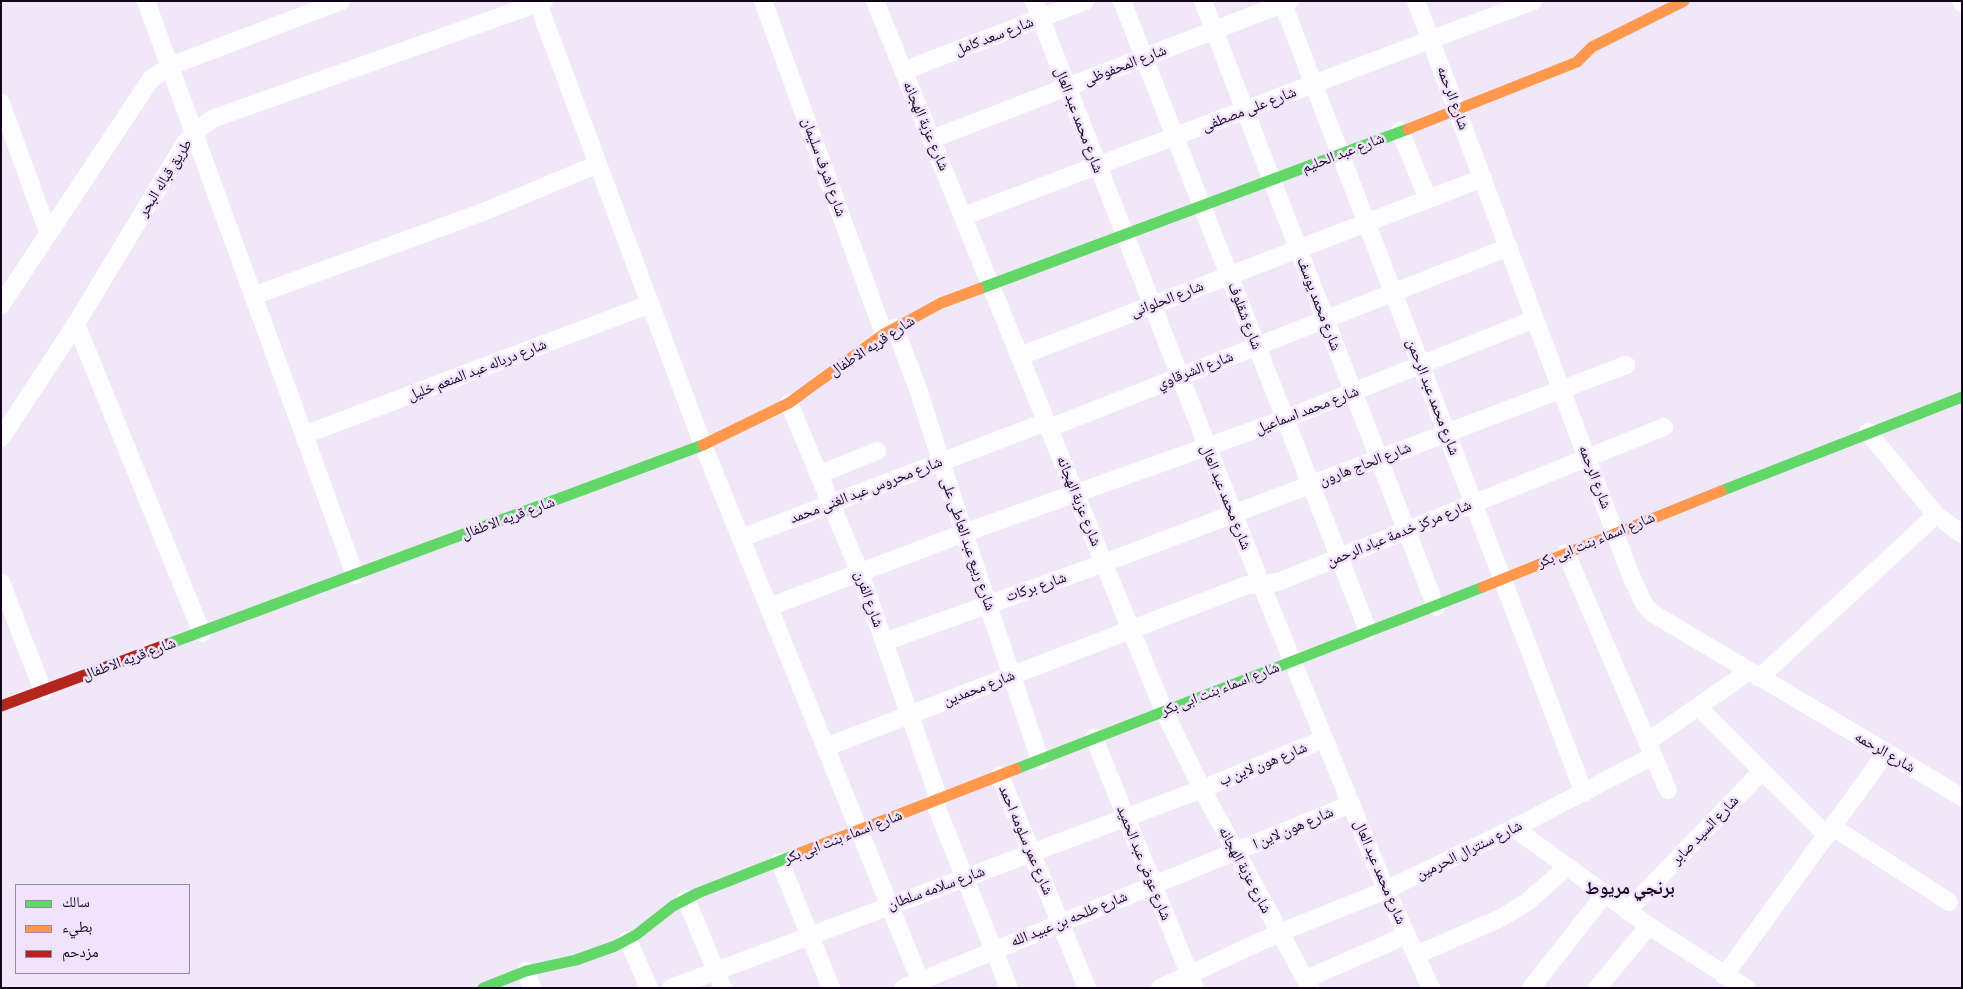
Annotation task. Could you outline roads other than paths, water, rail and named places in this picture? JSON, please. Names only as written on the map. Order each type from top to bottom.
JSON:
[{"type":"street","points":[[146,1],[355,575]]},
{"type":"street","points":[[1,305],[151,79],[170,66],[341,1]]},
{"type":"street","name":"شارع اشرف سليمان","points":[[763,1],[889,331]]},
{"type":"street","name":"شارع عزبة الهجانه","points":[[875,1],[992,284],[1047,425],[1164,711],[1202,789],[1308,984]]},
{"type":"street","name":"شارع محمد عبد العال","points":[[1034,1],[1178,376],[1261,584],[1386,890],[1431,988]]},
{"type":"street","name":"شارع سعد كامل","points":[[903,71],[1086,1]]},
{"type":"street","name":"شارع شقلوف","points":[[1122,1],[1368,632]]},
{"type":"street","name":"شارع محمد يوسف","points":[[1203,1],[1436,607]]},
{"type":"street","name":"شارع الرحمه","points":[[1416,1],[1638,592],[1652,613],[1753,675],[1962,797]]},
{"type":"street","name":"شارع على مصطفى","points":[[964,216],[1534,1]]},
{"type":"street","name":"شارع عبد الحليم","points":[[992,284],[1457,110],[1577,62],[1592,47],[1684,1]]},
{"type":"street","points":[[539,2],[703,445],[922,984]]},
{"type":"street","name":"طريق قباله البحر","points":[[1,438],[76,324],[178,154],[194,133],[212,119],[539,2]]},
{"type":"street","name":"شارع المحفوظى","points":[[932,139],[1285,2]]},
{"type":"street","name":"شارع محمد عبد الرحمن","points":[[1285,2],[1313,84],[1584,793]]},
{"type":"street","points":[[1,103],[48,232]]},
{"type":"street","points":[[1400,131],[1428,199]]},
{"type":"street","points":[[254,296],[483,212],[598,164]]},
{"type":"street","name":"شارع الحلوانى","points":[[1020,356],[1482,178]]},
{"type":"street","name":"شارع الشرقاوي","points":[[1047,425],[1256,346],[1508,247]]},
{"type":"street","name":"شارع قريه الاطفال","points":[[1,706],[202,633],[703,445],[766,416],[790,402],[889,331],[941,303],[992,284]]},
{"type":"street","name":"شارع درباله عبد المنعم خليل","points":[[304,435],[650,304]]},
{"type":"street","name":"شارع محمد اسماعيل","points":[[769,607],[964,534],[1285,419],[1536,319]]},
{"type":"street","points":[[76,324],[202,633]]},
{"type":"street","name":"شارع ربيع عبد العاطى على","points":[[889,331],[918,388],[964,534],[1040,760]]},
{"type":"street","name":"شارع الحاج هارون","points":[[1104,563],[1626,365]]},
{"type":"street","name":"شارع اسماء بنت ابى بكر","points":[[483,988],[529,980],[590,956],[628,940],[686,899],[1094,738],[1436,607],[1615,532],[1962,397]]},
{"type":"street","name":"شارع الفرن","points":[[790,402],[860,573],[910,715],[936,800],[1009,988]]},
{"type":"street","name":"شارع محروس عبد الغنى محمد","points":[[741,538],[833,504],[941,460],[1047,425]]},
{"type":"street","name":"شارع مركز خدمة عباد الرحمن","points":[[1131,629],[1247,585],[1278,582],[1664,427]]},
{"type":"street","points":[[1868,432],[1936,515],[1962,534]]},
{"type":"street","points":[[820,474],[878,451]]},
{"type":"street","name":"شارع سنترال الحرمين","points":[[1160,988],[1192,981],[1279,933],[1386,890],[1584,793],[1650,749],[1698,707],[1753,675],[1936,515]]},
{"type":"street","points":[[1566,553],[1668,790]]},
{"type":"street","name":"شارع بركات","points":[[884,642],[1104,563]]},
{"type":"street","points":[[1,582],[43,690]]},
{"type":"street","name":"شارع محمدين","points":[[826,747],[1131,629]]},
{"type":"street","points":[[1698,707],[1762,771],[1830,831],[1948,902]]},
{"type":"street","name":"شارع عوض عبد الحميد","points":[[1094,738],[1192,981]]},
{"type":"street","name":"شارع هون لاين ب","points":[[1202,789],[1324,739]]},
{"type":"street","points":[[1724,976],[1886,752]]},
{"type":"street","name":"شارع السيد صابر","points":[[1628,911],[1762,771]]},
{"type":"street","name":"شارع عمر سلومه احمد","points":[[1000,776],[1087,988]]},
{"type":"street","name":"شارع سلامه سلطان","points":[[671,988],[1202,789]]},
{"type":"street","name":"شارع هون لاين ا","points":[[1236,852],[1351,804]]},
{"type":"street","points":[[1514,828],[1566,868],[1649,926],[1724,976],[1746,988]]},
{"type":"street","name":"شارع طلحه بن عبيد الله","points":[[903,988],[922,984],[993,950],[1236,852]]},
{"type":"street","points":[[780,862],[831,988]]},
{"type":"street","points":[[1416,955],[1501,918],[1527,902],[1566,868]]},
{"type":"street","points":[[1531,988],[1604,894]]},
{"type":"street","points":[[686,899],[723,988]]},
{"type":"street","points":[[1597,988],[1649,926]]},
{"type":"street","points":[[1308,984],[1407,935]]},
{"type":"street","points":[[628,940],[649,988]]},
{"type":"district","name":"برنجي مريوط","points":[[1630,888]]}]
